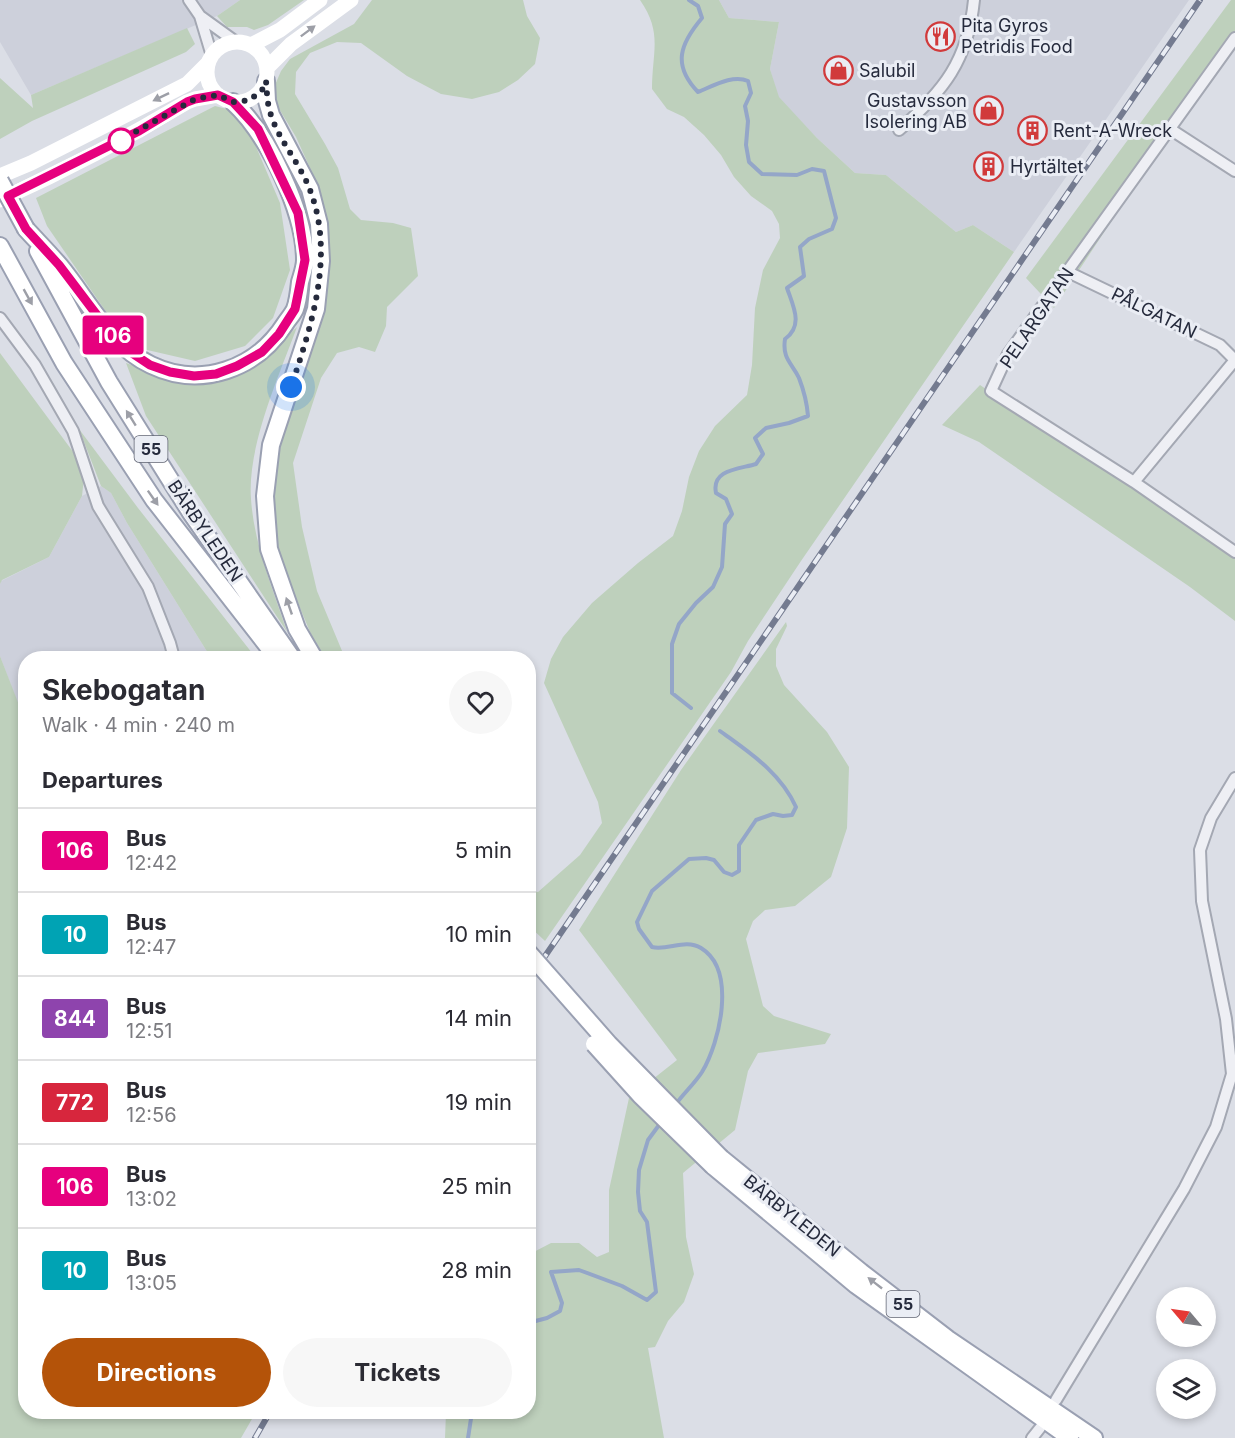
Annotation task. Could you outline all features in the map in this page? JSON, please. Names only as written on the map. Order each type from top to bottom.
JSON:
[{"type":"main road","points":[[0,176],[41,158],[187,84],[222,46],[244,44],[280,30],[320,0]]},
{"type":"main road","points":[[0,200],[139,131],[187,102],[195,99],[250,100],[263,89],[267,74],[291,44],[351,0]]},
{"type":"main road","points":[[244,44],[263,57],[267,74],[267,101],[271,115],[310,189],[320,224],[321,261],[316,309],[271,445],[265,496],[269,549],[297,629],[310,651]]},
{"type":"main road","points":[[26,229],[59,265],[109,331],[126,349],[150,365],[170,372],[194,376],[216,374],[237,366],[262,352],[279,334],[295,309],[305,260],[298,213],[258,129],[208,81],[210,60]]},
{"type":"main road","name":"BÄRBYLEDEN","points":[[0,182],[109,382],[191,513],[287,651]]},
{"type":"main road","name":"BÄRBYLEDEN","points":[[0,246],[64,363],[154,500],[272,651]]},
{"type":"main road","name":"BÄRBYLEDEN","points":[[536,961],[717,1162],[948,1339],[1094,1438]]},
{"type":"main road","name":"BÄRBYLEDEN","points":[[536,979],[640,1095],[856,1285],[1070,1438]]},
{"type":"street","points":[[189,0],[200,16],[210,60]]},
{"type":"street","points":[[900,130],[924,109],[944,85],[962,57],[972,21],[974,0]]},
{"type":"street","points":[[200,16],[244,44]]},
{"type":"street","name":"PELARGATAN","points":[[1235,38],[1008,354],[991,390],[1134,482],[1235,552]]},
{"type":"street","points":[[1170,129],[1235,171]]},
{"type":"street","name":"PÅLGATAN","points":[[1068,272],[1220,345],[1235,360]]},
{"type":"street","points":[[0,318],[35,365],[73,431],[98,506],[148,586],[172,651]]},
{"type":"street","points":[[1134,482],[1235,360]]},
{"type":"street","points":[[1056,1400],[1184,1189],[1216,1127],[1232,1074],[1226,1019],[1202,901],[1200,850],[1211,818],[1235,778]]},
{"type":"street","points":[[1032,1438],[1040,1428]]},
{"type":"shaded area","points":[[0,0],[240,0],[217,16],[31,95],[0,42]]},
{"type":"shaded area","points":[[719,0],[1189,0],[1014,252],[973,225],[956,232],[886,175],[855,173],[778,97],[770,69],[779,22],[729,18]]},
{"type":"shaded area","points":[[101,486],[111,493],[127,523],[207,651],[18,651],[18,704],[0,656],[0,584],[1,581],[49,557],[82,496]]},
{"type":"green space","points":[[240,0],[304,0],[268,25],[254,30],[247,27],[227,27],[217,16]]},
{"type":"green space","points":[[372,0],[523,0],[527,16],[540,38],[535,64],[518,80],[499,92],[472,99],[441,94],[407,76],[361,43],[337,42],[310,53],[296,72],[295,94],[338,168],[350,209],[361,220],[393,223],[411,228],[418,276],[387,307],[386,326],[375,352],[359,347],[337,353],[321,378],[293,463],[302,527],[317,591],[342,651],[321,651],[310,632],[274,545],[274,473],[282,431],[321,314],[326,218],[315,179],[272,92],[281,71],[290,59],[354,24]]},
{"type":"green space","points":[[640,0],[719,0],[729,18],[779,22],[770,69],[779,97],[817,138],[855,173],[886,175],[956,232],[973,225],[1014,252],[801,561],[748,641],[731,672],[545,941],[536,933],[536,892],[580,855],[602,823],[598,802],[544,683],[551,659],[563,637],[592,603],[673,536],[682,511],[689,477],[699,451],[715,426],[747,395],[752,365],[755,308],[763,270],[780,238],[779,224],[772,211],[751,196],[734,177],[721,155],[704,135],[684,117],[667,109],[652,89],[655,43],[652,23]]},
{"type":"green space","points":[[1231,0],[1235,0],[1235,34],[1054,308],[1026,278]]},
{"type":"green space","points":[[187,28],[195,44],[186,52],[32,121],[0,139],[0,78],[33,108],[31,95]]},
{"type":"green space","points":[[215,106],[231,110],[251,135],[280,203],[290,270],[273,318],[245,346],[195,361],[143,349],[113,322],[47,226],[36,198]]},
{"type":"green space","points":[[297,327],[273,389],[259,434],[251,478],[251,499],[256,533],[287,632],[146,416],[126,363],[181,383],[219,380],[257,364]]},
{"type":"green space","points":[[0,353],[85,468],[82,496],[49,557],[2,580],[0,584]]},
{"type":"green space","points":[[980,385],[1235,558],[1235,621],[1190,587],[979,442],[942,425]]},
{"type":"green space","points":[[79,429],[250,651],[207,651],[127,523],[111,493],[101,486]]},
{"type":"green space","points":[[786,622],[787,626],[776,649],[776,666],[784,685],[827,732],[849,767],[847,828],[831,877],[795,906],[765,910],[753,921],[746,939],[763,1006],[774,1016],[831,1034],[825,1044],[758,1053],[748,1071],[735,1130],[683,1173],[686,1237],[694,1274],[684,1302],[668,1321],[655,1347],[648,1348],[664,1438],[445,1438],[446,1419],[536,1419],[536,1251],[551,1243],[579,1243],[597,1257],[609,1252],[609,1190],[629,1098],[677,1060],[579,930],[681,770]]},
{"type":"green space","points":[[0,656],[18,702],[18,1419],[252,1419],[241,1438],[0,1438]]},
{"type":"waterway","points":[[689,0],[698,6],[702,18],[688,37],[682,55],[682,64],[690,82],[698,92],[730,80],[748,81],[751,93],[745,106],[748,121],[746,145],[749,162],[762,174],[797,175],[812,169],[824,171],[836,218],[832,229],[809,239],[800,247],[804,276],[787,288],[796,321],[791,334],[785,339],[784,346],[788,360],[801,383],[808,416],[766,428],[755,438],[763,454],[756,464],[728,471],[718,479],[716,485],[716,493],[726,499],[732,514],[725,524],[722,567],[713,587],[679,624],[672,644],[672,693],[691,708]]},
{"type":"waterway","points":[[676,1104],[702,1072],[709,1059],[722,1007],[719,972],[712,958],[695,945],[652,947],[639,929],[637,922],[652,891],[689,859],[714,860],[724,872],[732,875],[739,871],[739,845],[756,820],[773,814],[792,815],[796,807],[782,783],[773,773],[720,731]]},
{"type":"waterway","points":[[536,1321],[560,1311],[562,1303],[551,1272],[579,1270],[622,1286],[647,1300],[656,1292],[647,1222],[640,1211],[638,1192],[639,1170],[648,1140],[662,1121]]},
{"type":"waterway","points":[[468,1438],[471,1419]]},
{"type":"railway","points":[[536,969],[1200,0]]},
{"type":"railway","points":[[255,1438],[266,1419]]},
{"type":"bus line","name":"106","points":[[218,95],[222,99],[233,102],[258,129],[298,213],[305,260],[295,309],[279,334],[262,352],[237,366],[216,374],[194,376],[170,372],[150,365],[126,349],[109,331],[59,265],[26,229],[8,196],[139,131],[187,102],[218,95]]},
{"type":"place","name":"Pita Gyros Petridis Food","points":[[940,36]]},
{"type":"place","name":"Salubil","points":[[838,71]]},
{"type":"place","name":"Gustavsson Isolering AB","points":[[988,111]]},
{"type":"place","name":"Rent-A-Wreck","points":[[1032,131]]},
{"type":"place","name":"Hyrtältet","points":[[989,167]]},
{"type":"route","points":[[121,141],[119,141],[195,99],[218,95],[222,99],[233,102],[250,100],[263,89],[266,81],[267,101],[271,115],[310,189],[320,224],[321,261],[316,309],[291,387]]}]
